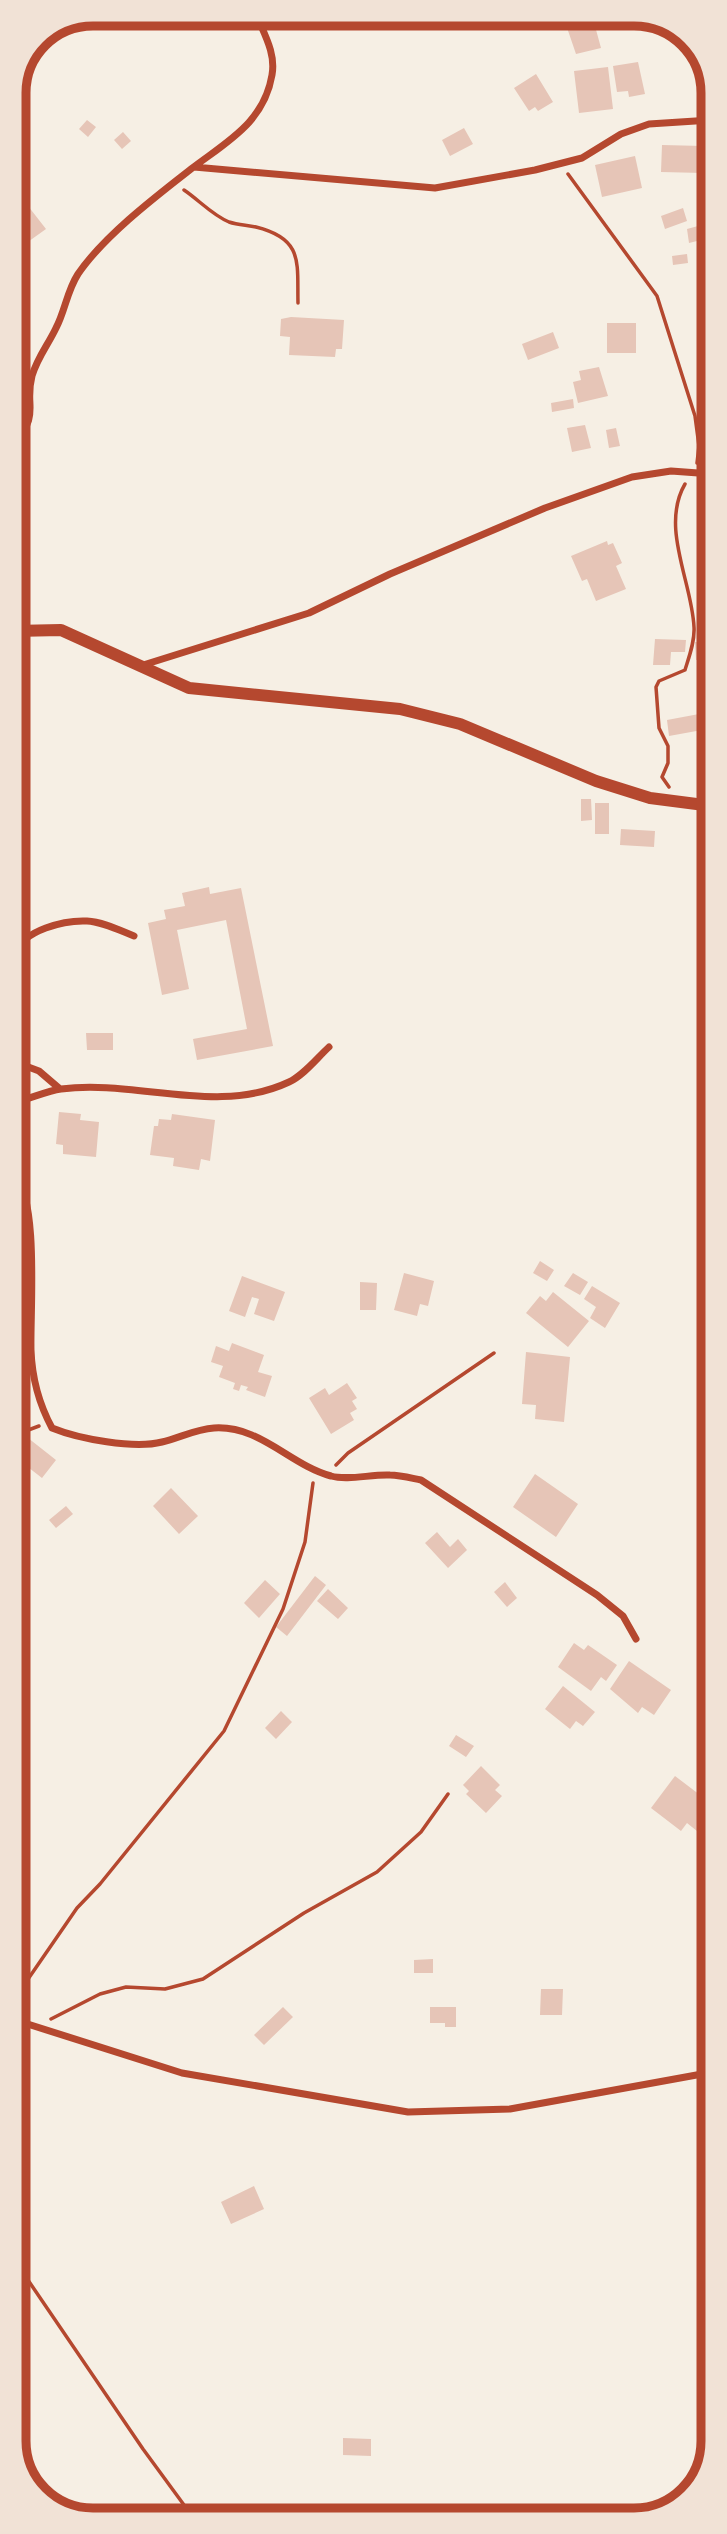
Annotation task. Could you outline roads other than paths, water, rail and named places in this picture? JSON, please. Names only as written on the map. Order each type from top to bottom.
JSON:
[{"type":"street","points":[[26,429],[33,410],[31,382],[36,361],[57,327],[77,275],[115,235],[174,183],[244,131],[267,95],[272,75],[272,57],[260,26]]},
{"type":"street","points":[[193,167],[435,188],[582,158],[621,134],[649,124],[701,121]]},
{"type":"street","points":[[140,666],[309,613],[390,574],[545,508],[632,477],[671,471],[701,473]]},
{"type":"street","points":[[26,631],[61,630],[189,688],[400,709],[460,724],[596,781],[650,798],[701,805]]},
{"type":"street","points":[[26,940],[34,934],[70,922],[106,924],[134,936]]},
{"type":"street","points":[[26,1099],[60,1089],[113,1088],[230,1097],[264,1091],[291,1081],[329,1047]]},
{"type":"street","points":[[26,1066],[38,1071],[60,1089]]},
{"type":"street","points":[[26,1204],[29,1219],[33,1367],[37,1393],[52,1428],[72,1436],[100,1441],[159,1443],[214,1428],[232,1430],[272,1442],[314,1471],[327,1475],[392,1475],[421,1480],[597,1595],[623,1616],[636,1639]]},
{"type":"street","points":[[26,2022],[182,2073],[408,2112],[510,2109],[701,2074]]},
{"type":"lane","points":[[26,375],[31,382]]}]
